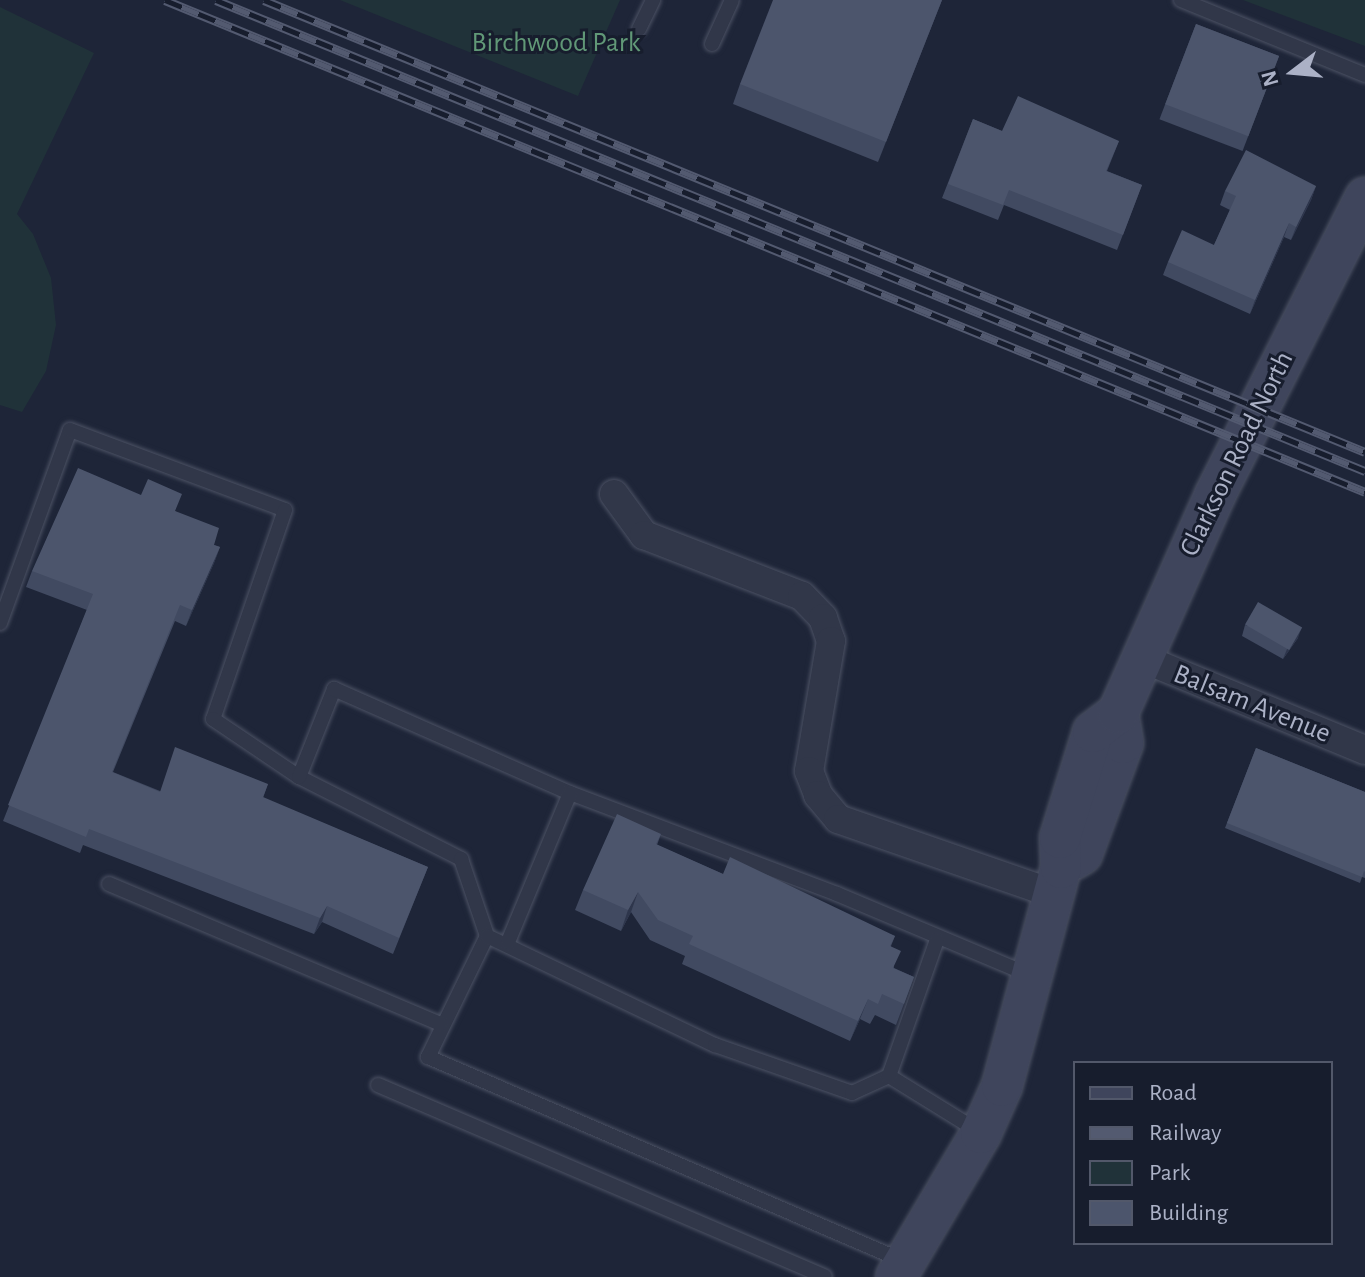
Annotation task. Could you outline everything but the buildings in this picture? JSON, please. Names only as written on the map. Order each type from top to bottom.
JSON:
[{"type":"street","name":"Clarkson Road North","points":[[901,1269],[981,1133],[1002,1086],[1058,881],[1082,854],[1123,743],[1118,713],[1139,657],[1365,198]]},
{"type":"street","points":[[614,494],[644,535],[802,596],[823,618],[831,641],[809,771],[818,795],[838,819],[1058,881]]},
{"type":"street","name":"Balsam Avenue","points":[[1139,657],[1365,750]]},
{"type":"lane","points":[[639,29],[653,0]]},
{"type":"lane","points":[[712,44],[732,0]]},
{"type":"lane","points":[[1181,0],[1365,75]]},
{"type":"lane","points":[[0,623],[70,430],[285,510],[213,719],[299,777],[461,859],[487,936],[440,1024],[428,1057],[901,1269]]},
{"type":"lane","points":[[299,777],[334,689],[570,793],[837,894],[937,940],[1032,976]]},
{"type":"lane","points":[[508,942],[570,793]]},
{"type":"lane","points":[[109,884],[440,1024]]},
{"type":"lane","points":[[487,936],[508,942],[715,1045],[852,1093],[889,1076],[937,940]]},
{"type":"lane","points":[[889,1076],[981,1133]]},
{"type":"lane","points":[[378,1085],[825,1277]]},
{"type":"green space","name":"Birchwood Park","points":[[340,0],[620,0],[578,96]]},
{"type":"green space","points":[[1243,0],[1365,0],[1365,46]]},
{"type":"green space","points":[[0,7],[94,53],[17,214],[33,234],[51,278],[56,325],[46,371],[22,412],[0,405]]},
{"type":"railway","points":[[165,0],[1365,492]]},
{"type":"railway","points":[[216,0],[1365,471]]},
{"type":"railway","points":[[264,0],[1365,452]]}]
